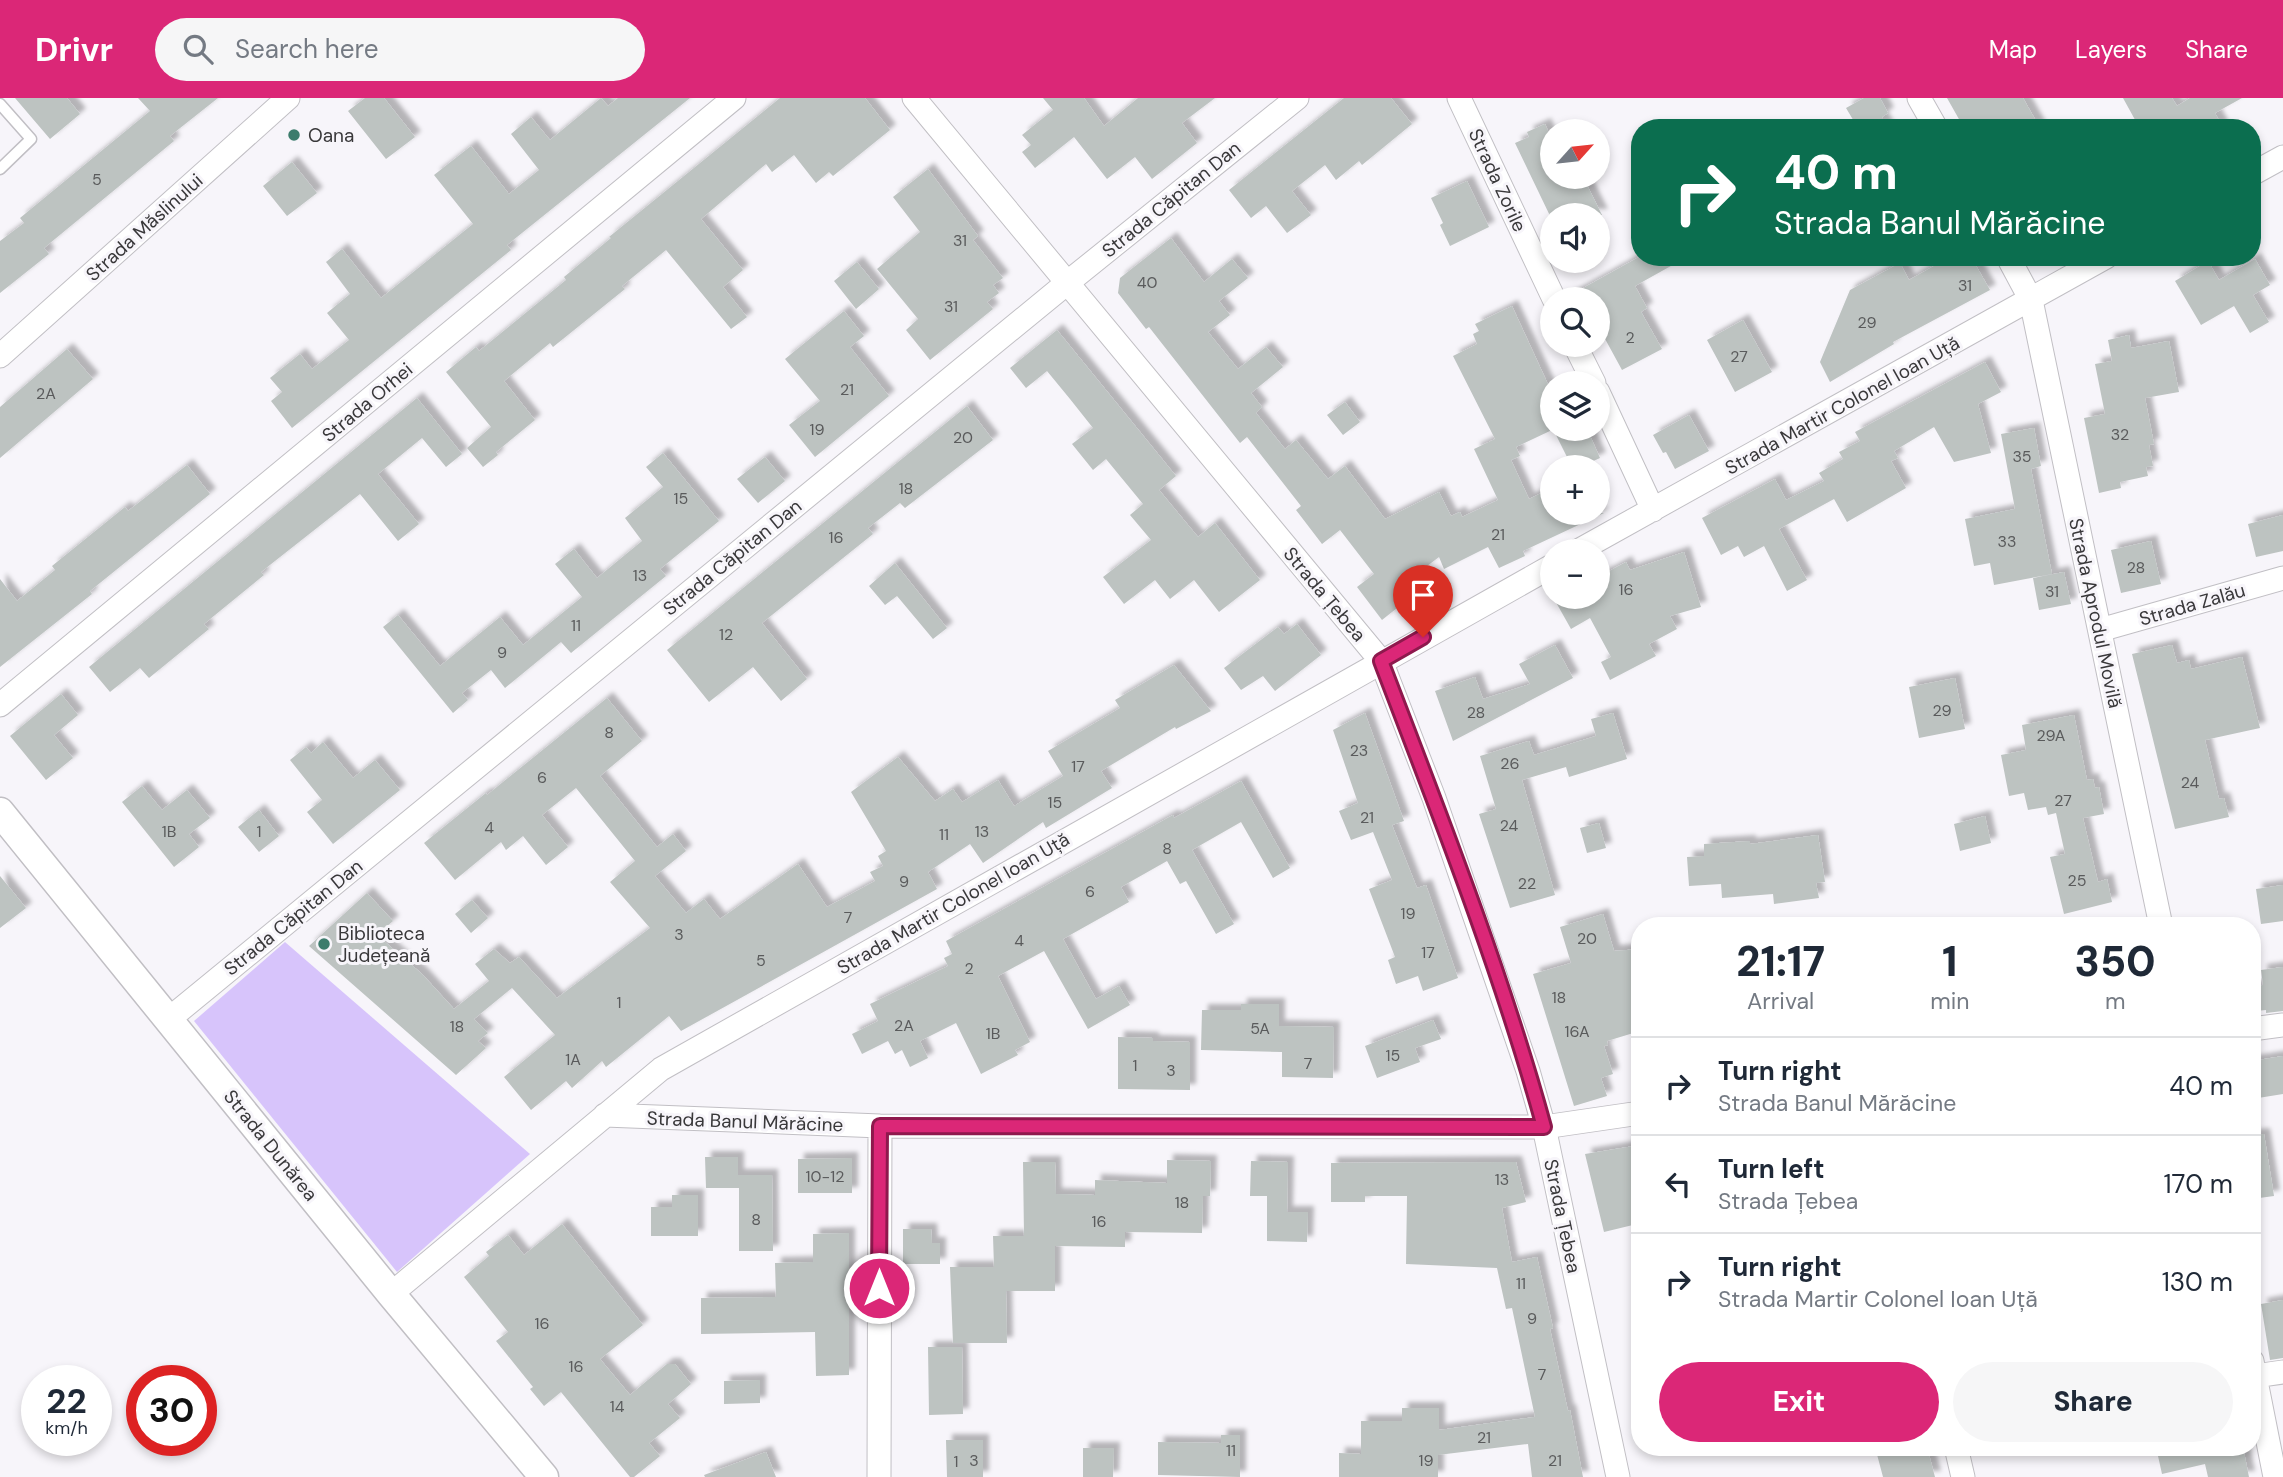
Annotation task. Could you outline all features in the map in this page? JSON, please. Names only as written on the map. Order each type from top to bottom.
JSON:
[{"type":"street","name":"Strada Măslinului","points":[[0,356],[288,98]]},
{"type":"street","name":"Strada Orhei","points":[[0,705],[734,98]]},
{"type":"street","name":"Strada Țebea","points":[[914,98],[1381,661],[1447,837],[1528,1071],[1544,1127],[1618,1477]]},
{"type":"street","name":"Strada Căpitan Dan","points":[[169,1019],[1067,283],[1297,98]]},
{"type":"street","name":"Strada Zorile","points":[[1459,98],[1548,287]]},
{"type":"street","points":[[1919,98],[1931,119]]},
{"type":"street","points":[[2261,169],[2283,157]]},
{"type":"street","name":"Strada Aprodul Movilă","points":[[2013,266],[2031,300],[2159,917]]},
{"type":"street","name":"Strada Martir Colonel Ioan Uță","points":[[1600,539],[2090,266]]},
{"type":"street","points":[[1610,418],[1653,510]]},
{"type":"street","name":"Strada Martir Colonel Ioan Uță","points":[[391,1294],[661,1069],[1540,573]]},
{"type":"street","name":"Strada Zalău","points":[[2101,630],[2283,578]]},
{"type":"street","name":"Strada Dunărea","points":[[0,812],[391,1294],[544,1477]]},
{"type":"street","points":[[2261,1028],[2283,1025]]},
{"type":"street","name":"Strada Banul Mărăcine","points":[[605,1115],[880,1126],[1544,1127],[1631,1114]]},
{"type":"street","points":[[879,1477],[880,1126]]},
{"type":"street","points":[[2261,1369],[2283,1371]]},
{"type":"street","points":[[2261,1405],[2275,1477]]},
{"type":"street","points":[[1958,1456],[1963,1477]]},
{"type":"lane","points":[[0,104],[31,139],[0,169]]},
{"type":"shaded area","points":[[285,942],[530,1154],[397,1272],[194,1021]]},
{"type":"building","points":[[15,98],[67,98],[80,114],[50,139]]},
{"type":"building","points":[[138,98],[218,98],[170,136],[174,141],[44,248],[49,254],[0,293],[0,241],[24,223],[20,218],[150,111]]},
{"type":"building","points":[[365,98],[384,98],[415,137],[386,159],[348,111]]},
{"type":"building","points":[[601,98],[608,106],[618,98],[690,98],[507,245],[511,250],[292,428],[271,401],[282,392],[270,378],[300,354],[312,369],[349,340],[327,313],[350,294],[326,262],[342,249],[381,298],[473,224],[434,175],[471,146],[509,194],[539,170],[511,134],[531,117],[550,140]]},
{"type":"building","points":[[780,98],[865,98],[890,130],[833,176],[829,172],[816,183],[794,155],[772,172],[766,164],[701,219],[743,270],[723,287],[747,317],[731,329],[666,250],[622,286],[625,289],[553,347],[550,343],[504,381],[535,420],[496,452],[498,455],[483,467],[467,448],[491,427],[446,372],[476,347],[479,351],[566,280],[564,277],[611,238],[609,237]]},
{"type":"building","points":[[1043,98],[1084,98],[1104,126],[1138,98],[1215,98],[1182,123],[1197,143],[1152,179],[1135,157],[1107,179],[1074,137],[1035,168],[1022,152],[1031,145],[1022,135],[1053,110]]},
{"type":"building","points":[[1344,98],[1391,98],[1412,124],[1362,165],[1359,161],[1336,180],[1325,165],[1292,191],[1311,215],[1287,233],[1266,206],[1251,218],[1229,190]]},
{"type":"building","points":[[1864,98],[1880,98],[1888,113],[1882,117],[1883,119],[1853,119],[1846,108]]},
{"type":"building","points":[[1947,98],[2023,98],[2035,119],[1959,119]]},
{"type":"building","points":[[2123,98],[2172,98],[2177,106],[2190,98],[2242,98],[2215,113],[2218,119],[2135,119]]},
{"type":"building","points":[[1540,126],[1540,189],[1589,189],[1596,203],[1544,203],[1515,143],[1529,137],[1527,132]]},
{"type":"building","points":[[292,162],[317,193],[287,216],[263,186]]},
{"type":"building","points":[[928,169],[978,236],[973,240],[1003,278],[993,285],[999,293],[987,302],[993,309],[930,360],[906,330],[918,319],[877,269],[920,232],[893,197]]},
{"type":"building","points":[[1467,181],[1489,227],[1450,246],[1431,198]]},
{"type":"building","points":[[1171,238],[1204,282],[1232,259],[1248,278],[1219,301],[1230,315],[1208,332],[1238,369],[1266,347],[1283,367],[1251,393],[1262,407],[1256,413],[1285,449],[1296,440],[1328,479],[1345,466],[1385,519],[1439,492],[1451,516],[1460,512],[1462,517],[1498,500],[1474,449],[1495,439],[1453,356],[1477,344],[1473,334],[1479,331],[1475,324],[1512,306],[1542,371],[1540,436],[1516,447],[1520,456],[1511,460],[1529,499],[1540,494],[1540,525],[1578,525],[1549,539],[1540,539],[1540,543],[1523,551],[1525,556],[1499,568],[1488,547],[1444,569],[1439,557],[1403,584],[1412,596],[1382,620],[1357,587],[1374,574],[1340,530],[1322,544],[1296,510],[1301,506],[1247,437],[1240,443],[1149,327],[1146,329],[1118,293],[1120,278]]},
{"type":"building","points":[[1631,261],[1631,266],[1671,266],[1635,286],[1647,308],[1641,312],[1662,349],[1622,370],[1610,348],[1610,287],[1585,287]]},
{"type":"building","points":[[857,262],[879,289],[856,309],[834,281]]},
{"type":"building","points":[[1894,266],[1902,266],[1909,280],[1934,266],[1976,266],[1990,290],[1893,342],[1894,344],[1830,382],[1820,362],[1850,290]]},
{"type":"building","points":[[2200,266],[2211,266],[2219,280],[2243,266],[2259,266],[2270,285],[2253,295],[2269,322],[2250,333],[2234,306],[2201,325],[2175,281]]},
{"type":"building","points":[[844,311],[864,336],[850,347],[889,396],[815,457],[789,425],[820,401],[785,359]]},
{"type":"building","points":[[1743,320],[1772,372],[1735,392],[1707,340]]},
{"type":"building","points":[[1057,330],[1176,476],[1159,490],[1198,537],[1215,523],[1260,580],[1219,612],[1194,580],[1170,599],[1155,580],[1124,604],[1103,577],[1151,540],[1130,515],[1143,504],[1106,459],[1093,470],[1072,444],[1093,428],[1070,399],[1047,371],[1026,388],[1010,368]]},
{"type":"building","points":[[2129,335],[2131,348],[2169,341],[2179,392],[2145,398],[2154,444],[2149,445],[2153,466],[2146,467],[2148,476],[2120,482],[2121,488],[2099,493],[2084,418],[2105,414],[2095,364],[2112,361],[2108,340]]},
{"type":"building","points":[[67,349],[93,379],[0,458],[0,407]]},
{"type":"building","points":[[1985,362],[2001,392],[1978,404],[1991,453],[1954,462],[1934,427],[1894,451],[1898,458],[1891,461],[1906,488],[1847,522],[1834,499],[1779,529],[1807,580],[1787,591],[1764,546],[1744,557],[1738,546],[1721,555],[1702,518],[1775,479],[1786,500],[1824,481],[1819,473],[1843,459],[1839,452],[1860,441],[1855,432]]},
{"type":"building","points":[[417,398],[462,454],[446,467],[422,438],[378,474],[419,524],[398,541],[360,494],[261,572],[264,575],[204,624],[209,629],[149,678],[140,668],[110,692],[89,667]]},
{"type":"building","points":[[1345,402],[1360,422],[1343,435],[1327,415]]},
{"type":"building","points":[[967,406],[993,440],[905,508],[900,503],[868,528],[873,534],[762,623],[807,679],[781,701],[753,667],[709,702],[667,650]]},
{"type":"building","points":[[1689,415],[1709,451],[1675,469],[1653,435]]},
{"type":"building","points":[[2034,428],[2041,466],[2031,469],[2052,574],[1994,585],[1990,563],[1974,566],[1965,519],[2015,509],[2001,434]]},
{"type":"building","points":[[1559,441],[1592,441],[1599,455],[1566,455]]},
{"type":"building","points":[[663,453],[719,521],[660,569],[666,576],[571,653],[561,642],[505,688],[491,670],[462,693],[468,700],[453,713],[383,627],[398,615],[440,666],[500,617],[523,645],[582,597],[555,564],[574,549],[597,578],[642,541],[625,518],[663,487],[646,467]]},
{"type":"building","points":[[765,457],[785,481],[758,503],[737,479]]},
{"type":"building","points":[[187,465],[210,494],[90,591],[92,594],[0,667],[0,579],[17,601],[55,570],[52,566],[125,507],[128,511]]},
{"type":"building","points":[[2283,515],[2283,551],[2256,557],[2248,524]]},
{"type":"building","points":[[2151,541],[2161,584],[2121,593],[2111,550]]},
{"type":"building","points":[[1684,552],[1701,607],[1670,616],[1677,629],[1649,644],[1656,656],[1610,680],[1601,662],[1611,657],[1590,618],[1571,629],[1560,609],[1610,609],[1610,571],[1626,562],[1630,570]]},
{"type":"building","points":[[895,563],[947,628],[933,639],[897,596],[885,605],[869,586]]},
{"type":"building","points":[[2064,572],[2071,604],[2039,610],[2033,578]]},
{"type":"building","points":[[1297,624],[1321,655],[1275,691],[1263,676],[1241,690],[1224,668],[1278,627],[1284,634]]},
{"type":"building","points":[[1555,645],[1573,678],[1453,741],[1435,691],[1475,677],[1483,699],[1530,684],[1519,664]]},
{"type":"building","points":[[2172,645],[2177,663],[2189,660],[2191,669],[2242,657],[2260,728],[2205,740],[2219,799],[2224,798],[2229,817],[2175,829],[2132,654]]},
{"type":"building","points":[[1174,665],[1211,711],[1176,729],[1175,727],[1101,771],[1112,788],[1046,828],[1043,822],[983,863],[970,844],[928,872],[937,889],[681,1031],[669,1016],[606,1067],[602,1061],[572,1088],[566,1081],[531,1110],[504,1077],[555,1035],[512,988],[474,1019],[488,1033],[478,1041],[486,1048],[456,1075],[309,946],[367,893],[393,921],[377,935],[422,974],[454,1009],[489,981],[475,964],[494,949],[510,963],[519,957],[557,998],[650,928],[610,882],[635,861],[576,788],[542,815],[568,847],[546,865],[523,836],[506,850],[501,842],[455,880],[424,843],[607,698],[642,741],[600,776],[657,847],[673,834],[686,851],[655,876],[686,913],[704,899],[720,919],[798,864],[827,907],[875,881],[870,872],[883,866],[878,856],[886,851],[851,792],[898,757],[935,801],[953,789],[962,802],[998,780],[1014,806],[1063,776],[1048,751],[1120,708],[1115,700]]},
{"type":"building","points":[[1955,678],[1965,729],[1919,738],[1909,687]]},
{"type":"building","points":[[61,694],[78,715],[54,735],[73,758],[46,780],[10,736]]},
{"type":"building","points":[[1365,713],[1404,821],[1392,825],[1417,888],[1426,885],[1458,978],[1423,991],[1418,976],[1396,984],[1388,960],[1395,957],[1369,889],[1392,880],[1373,832],[1351,840],[1339,811],[1358,803],[1333,730]]},
{"type":"building","points":[[1613,713],[1627,759],[1569,777],[1566,767],[1522,780],[1555,895],[1510,908],[1479,814],[1496,809],[1480,756],[1529,741],[1534,755],[1596,736],[1591,719]]},
{"type":"building","points":[[2074,715],[2087,780],[2093,779],[2095,788],[2099,787],[2104,814],[2083,818],[2098,882],[2107,879],[2112,902],[2064,914],[2050,857],[2065,854],[2056,813],[2048,815],[2046,807],[2028,810],[2024,793],[2009,796],[2001,755],[2026,750],[2022,725]]},
{"type":"building","points":[[323,742],[353,778],[375,760],[400,790],[333,844],[307,812],[322,800],[290,760],[306,747],[311,753]]},
{"type":"building","points":[[1241,781],[1290,868],[1273,878],[1241,822],[1192,850],[1234,924],[1216,934],[1186,881],[1180,884],[1167,861],[1121,887],[1129,902],[1063,939],[1096,999],[1119,986],[1130,1005],[1088,1029],[1044,951],[998,976],[1030,1042],[1015,1050],[1018,1055],[981,1074],[956,1023],[920,1041],[928,1058],[910,1067],[902,1050],[895,1054],[888,1041],[862,1054],[852,1034],[878,1021],[870,1004],[948,966],[944,958],[952,954],[946,941],[1173,815],[1174,818]]},
{"type":"building","points":[[142,786],[162,810],[187,790],[210,818],[189,834],[199,847],[174,867],[122,802]]},
{"type":"building","points":[[259,810],[279,836],[259,852],[238,827]]},
{"type":"building","points":[[1985,816],[1991,843],[1960,851],[1954,824]]},
{"type":"building","points":[[1599,823],[1606,848],[1587,853],[1580,828]]},
{"type":"building","points":[[1818,835],[1825,882],[1816,883],[1819,898],[1774,904],[1773,894],[1722,898],[1721,884],[1689,886],[1687,857],[1704,856],[1704,844],[1750,841],[1750,844]]},
{"type":"building","points":[[0,876],[26,908],[0,928]]},
{"type":"building","points":[[2283,885],[2283,921],[2261,924],[2256,889]]},
{"type":"building","points":[[472,900],[488,918],[471,933],[455,914]]},
{"type":"building","points":[[1603,914],[1614,951],[1631,950],[1631,1034],[1607,1041],[1608,1045],[1604,1046],[1613,1074],[1601,1078],[1607,1096],[1574,1106],[1533,974],[1571,963],[1560,927]]},
{"type":"building","points":[[2283,967],[2283,1011],[2266,1013],[2266,1010],[2261,1010],[2261,970]]},
{"type":"building","points":[[1241,1004],[1279,1004],[1279,1026],[1334,1027],[1333,1078],[1282,1077],[1282,1052],[1201,1050],[1202,1010],[1241,1010]]},
{"type":"building","points":[[1433,1020],[1441,1039],[1415,1048],[1420,1062],[1377,1078],[1365,1046]]},
{"type":"building","points":[[1118,1037],[1190,1042],[1190,1090],[1118,1089]]},
{"type":"building","points":[[2283,1056],[2283,1094],[2261,1098],[2261,1060]]},
{"type":"building","points":[[2261,1134],[2264,1134],[2274,1196],[2261,1198]]},
{"type":"building","points":[[1631,1146],[1631,1225],[1604,1232],[1585,1154]]},
{"type":"building","points":[[705,1157],[738,1157],[738,1175],[772,1175],[773,1251],[739,1251],[739,1188],[706,1188]]},
{"type":"building","points":[[852,1158],[852,1193],[798,1193],[798,1159]]},
{"type":"building","points":[[1167,1160],[1211,1161],[1210,1196],[1203,1196],[1202,1233],[1125,1232],[1125,1247],[1055,1246],[1055,1291],[1006,1291],[1007,1343],[953,1343],[950,1267],[994,1267],[993,1236],[1024,1236],[1023,1162],[1055,1162],[1056,1194],[1095,1195],[1095,1180],[1167,1183]]},
{"type":"building","points":[[1251,1161],[1288,1162],[1287,1212],[1308,1212],[1307,1242],[1267,1241],[1267,1196],[1250,1196]]},
{"type":"building","points":[[1516,1162],[1526,1202],[1502,1208],[1512,1262],[1537,1257],[1583,1477],[1532,1477],[1528,1444],[1438,1455],[1438,1477],[1339,1477],[1339,1453],[1361,1454],[1361,1421],[1402,1421],[1402,1408],[1439,1408],[1439,1430],[1535,1417],[1512,1308],[1506,1309],[1497,1268],[1406,1264],[1407,1196],[1365,1196],[1365,1202],[1331,1202],[1331,1163]]},
{"type":"building","points":[[672,1195],[698,1195],[698,1236],[651,1236],[651,1207],[672,1207]]},
{"type":"building","points":[[562,1224],[643,1325],[600,1359],[630,1395],[667,1364],[675,1364],[691,1384],[668,1404],[680,1418],[649,1443],[660,1456],[634,1477],[630,1477],[561,1392],[544,1406],[530,1389],[533,1387],[496,1341],[508,1332],[464,1277],[489,1256],[486,1252],[508,1235],[524,1255]]},
{"type":"building","points":[[903,1229],[931,1229],[932,1243],[940,1243],[940,1264],[903,1264]]},
{"type":"building","points":[[849,1233],[849,1375],[816,1376],[815,1332],[701,1334],[701,1298],[776,1297],[775,1263],[813,1262],[813,1234]]},
{"type":"building","points":[[2283,1300],[2283,1358],[2270,1360],[2261,1304]]},
{"type":"building","points":[[928,1347],[962,1347],[963,1414],[929,1415]]},
{"type":"building","points":[[760,1380],[760,1403],[724,1404],[724,1381]]},
{"type":"building","points":[[1221,1435],[1240,1435],[1240,1477],[1158,1475],[1158,1442],[1221,1443]]},
{"type":"building","points":[[946,1440],[983,1440],[983,1477],[947,1477]]},
{"type":"building","points":[[1083,1448],[1114,1448],[1113,1477],[1083,1477]]},
{"type":"building","points":[[766,1452],[776,1477],[704,1475]]},
{"type":"building","points":[[1877,1456],[1929,1456],[1935,1477],[1883,1477]]},
{"type":"building","points":[[2158,1456],[2245,1456],[2249,1477],[2208,1477],[2205,1464],[2162,1474]]},
{"type":"place","name":"Oana","points":[[294,135]]},
{"type":"place","name":"Biblioteca Județeană","points":[[324,944]]},
{"type":"route","points":[[879,1288],[880,1126],[1544,1127],[1528,1071],[1434,798],[1381,661],[1423,637]]}]
